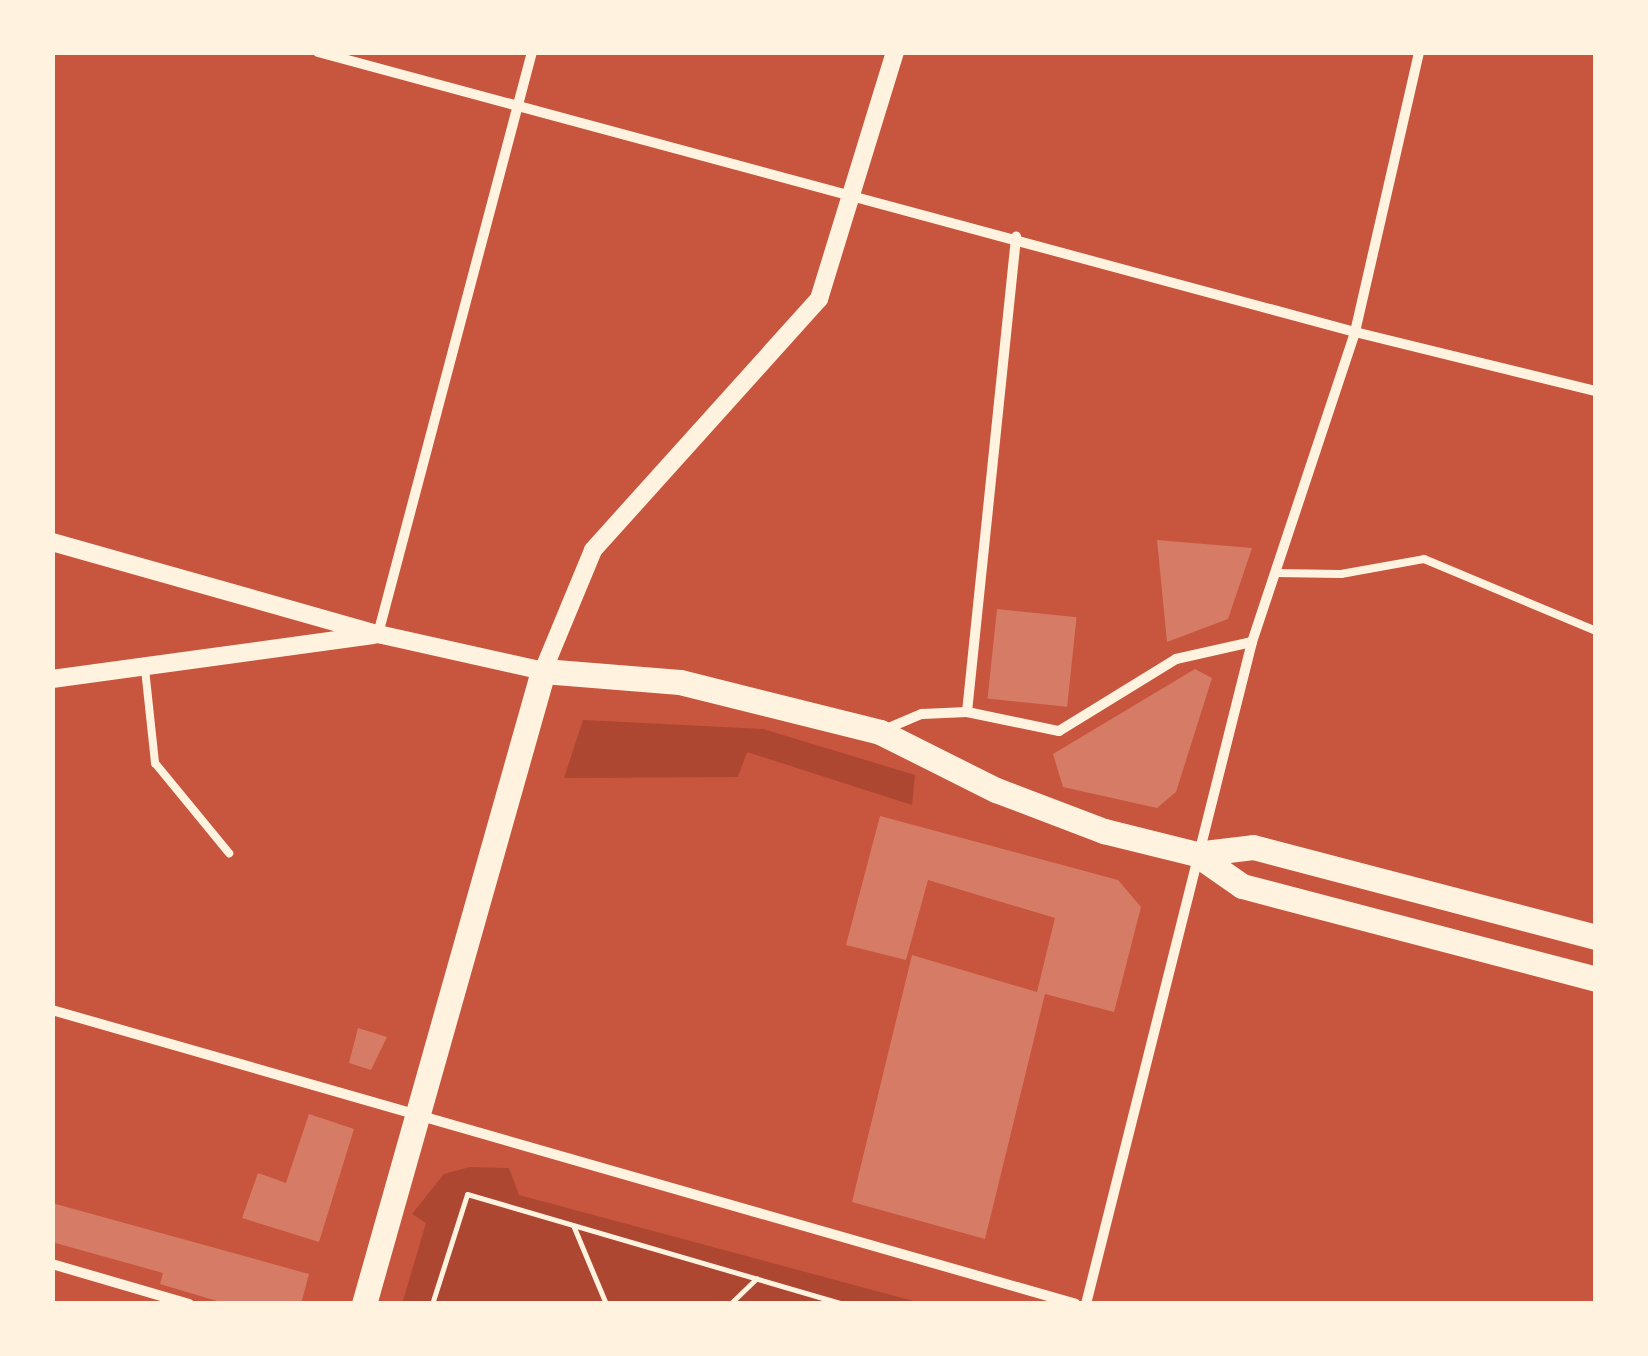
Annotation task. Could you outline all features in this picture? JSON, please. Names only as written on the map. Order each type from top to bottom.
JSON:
[{"type":"main road","points":[[364,1304],[543,671],[680,682],[880,732],[996,790],[1104,831],[1196,854],[1242,886],[1596,979]]},
{"type":"main road","points":[[1196,854],[1253,847],[1596,937]]},
{"type":"street","points":[[318,52],[517,109],[854,194],[1355,332],[1596,391]]},
{"type":"street","points":[[378,634],[532,52]]},
{"type":"street","points":[[52,542],[378,634],[543,671],[593,550],[819,300],[895,52]]},
{"type":"street","points":[[1086,1304],[1252,642],[1355,332],[1420,52]]},
{"type":"street","points":[[967,712],[1016,238]]},
{"type":"street","points":[[52,678],[145,669],[378,634]]},
{"type":"street","points":[[880,732],[922,714],[967,712],[1059,731],[1176,659],[1252,642]]},
{"type":"street","points":[[52,1010],[419,1111],[1076,1304]]},
{"type":"street","points":[[52,1264],[189,1304]]},
{"type":"lane","points":[[1275,573],[1341,574],[1424,558],[1596,630]]},
{"type":"lane","points":[[145,669],[155,763],[228,853]]},
{"type":"path","points":[[432,1304],[466,1194],[844,1304]]},
{"type":"path","points":[[573,1225],[606,1304]]},
{"type":"path","points":[[730,1304],[757,1278]]},
{"type":"shaded area","points":[[583,720],[763,729],[915,775],[912,805],[747,752],[738,777],[564,778]]},
{"type":"shaded area","points":[[470,1167],[509,1168],[519,1195],[921,1303],[402,1304],[426,1223],[412,1214],[444,1174]]},
{"type":"building","points":[[1157,540],[1252,548],[1228,619],[1167,642]]},
{"type":"building","points":[[997,609],[1077,617],[1067,707],[988,699]]},
{"type":"building","points":[[1195,669],[1212,678],[1176,792],[1157,808],[1063,787],[1053,754]]},
{"type":"building","points":[[880,816],[1118,880],[1141,907],[1114,1012],[1045,994],[985,1239],[852,1202],[912,955],[1037,992],[1055,918],[928,880],[906,960],[846,945]]},
{"type":"building","points":[[358,1028],[387,1037],[371,1070],[349,1063]]},
{"type":"building","points":[[309,1114],[354,1129],[319,1242],[242,1218],[258,1173],[286,1183]]},
{"type":"building","points":[[52,1203],[309,1274],[301,1304],[227,1304],[160,1284],[163,1273],[52,1242]]}]
